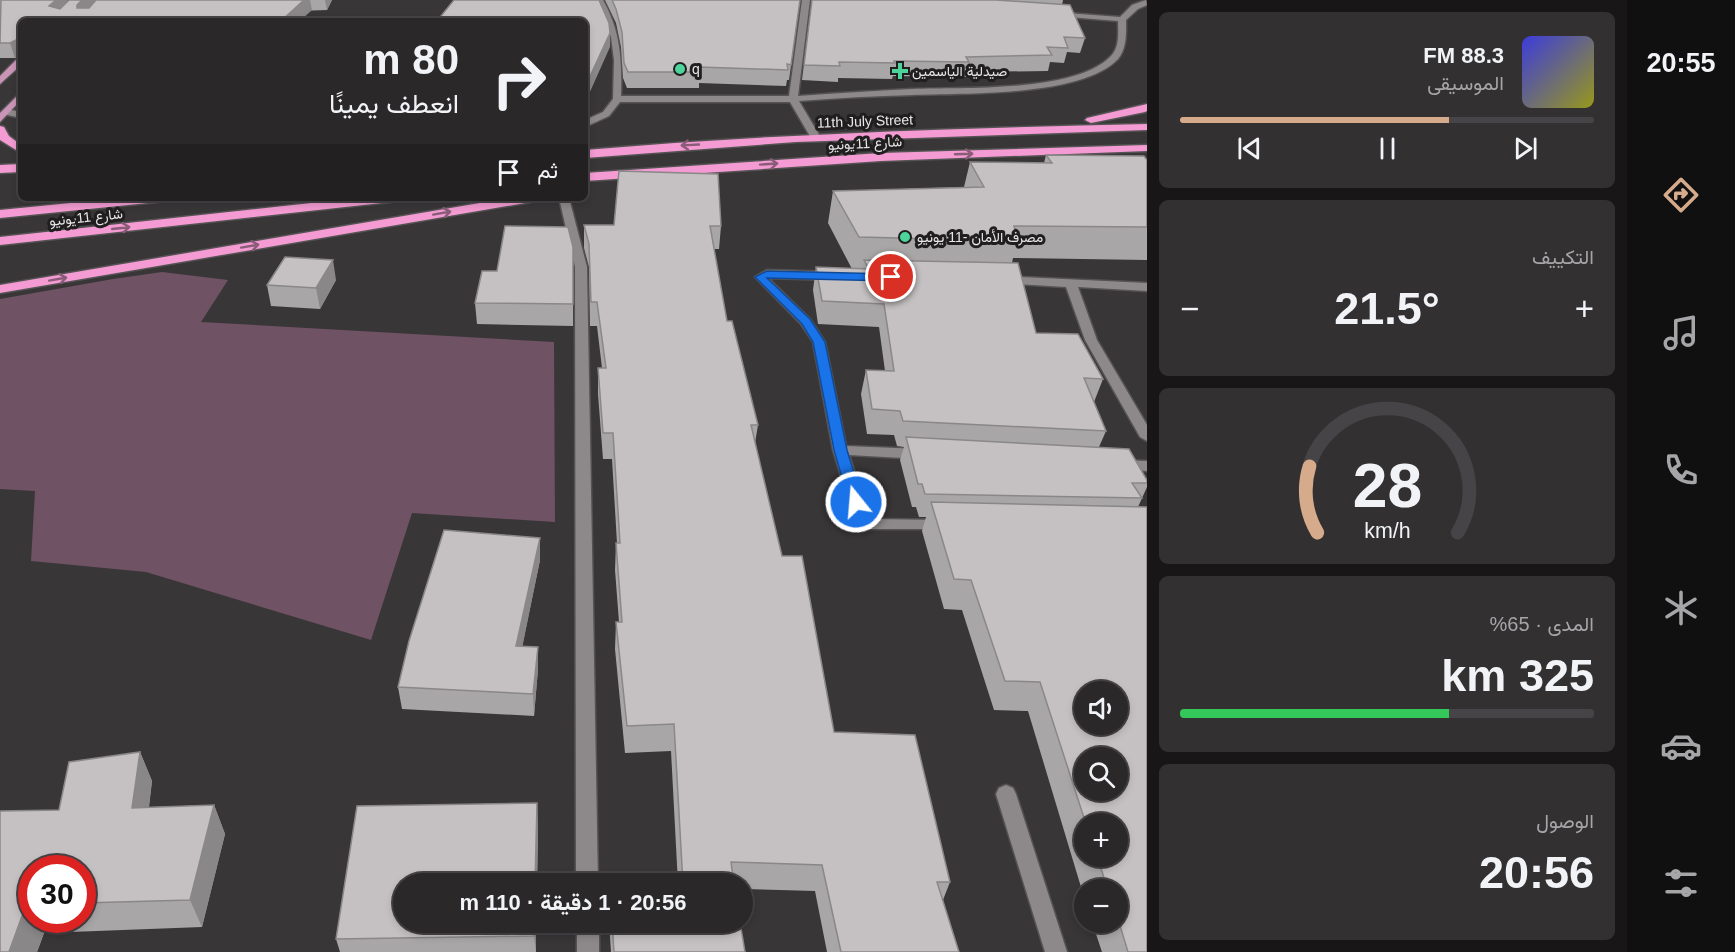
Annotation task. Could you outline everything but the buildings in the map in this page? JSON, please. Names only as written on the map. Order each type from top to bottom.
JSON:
[{"type":"highway","points":[[986,131],[1095,120],[1147,107]]},
{"type":"highway","points":[[2,120],[4,138],[18,148]]},
{"type":"highway","name":"11th July Street","points":[[588,154],[666,146],[816,138],[986,131],[1147,128]]},
{"type":"highway","points":[[588,146],[666,146]]},
{"type":"highway","name":"شارع 11يونيو","points":[[588,177],[744,165],[1005,152],[1147,148]]},
{"type":"highway","points":[[1005,152],[1105,163]]},
{"type":"highway","points":[[588,189],[744,165]]},
{"type":"highway","points":[[0,169],[18,168]]},
{"type":"highway","points":[[4,214],[129,201]]},
{"type":"highway","name":"شارع 11يونيو","points":[[0,242],[364,201]]},
{"type":"highway","points":[[0,289],[513,201]]},
{"type":"main road","points":[[0,81],[18,63]]},
{"type":"main road","points":[[2,120],[18,99]]},
{"type":"street","points":[[588,123],[606,114],[617,99],[618,42],[614,28],[599,0]]},
{"type":"street","points":[[806,0],[793,99],[816,138]]},
{"type":"street","points":[[1049,14],[1122,19],[1136,7],[1147,2]]},
{"type":"street","points":[[617,99],[793,99],[1037,86],[1066,80],[1099,69],[1114,58],[1123,42],[1122,19]]},
{"type":"street","points":[[2,120],[18,115]]},
{"type":"street","points":[[565,201],[581,267],[587,873]]},
{"type":"street","points":[[844,276],[767,274],[761,277],[806,322],[819,342],[840,450],[862,519],[866,523],[963,526]]},
{"type":"street","points":[[991,280],[1147,287]]},
{"type":"street","points":[[1070,282],[1091,340],[1147,437]]},
{"type":"street","points":[[840,450],[938,455]]},
{"type":"street","points":[[1103,464],[1147,466]]},
{"type":"street","points":[[1006,794],[1056,952]]},
{"type":"street","points":[[588,933],[588,952]]},
{"type":"shaded area","points":[[162,272],[228,280],[201,322],[554,342],[555,522],[412,513],[371,640],[146,572],[31,561],[35,491],[0,489],[0,299]]},
{"type":"place","name":"q","points":[[680,69]]},
{"type":"place","name":"صيدلية الياسمين","points":[[900,71]]},
{"type":"place","name":"مصرف الأمان -11 يونيو","points":[[905,237]]},
{"type":"route","points":[[856,502],[840,450],[819,342],[806,322],[761,277],[767,274],[891,277]]}]
